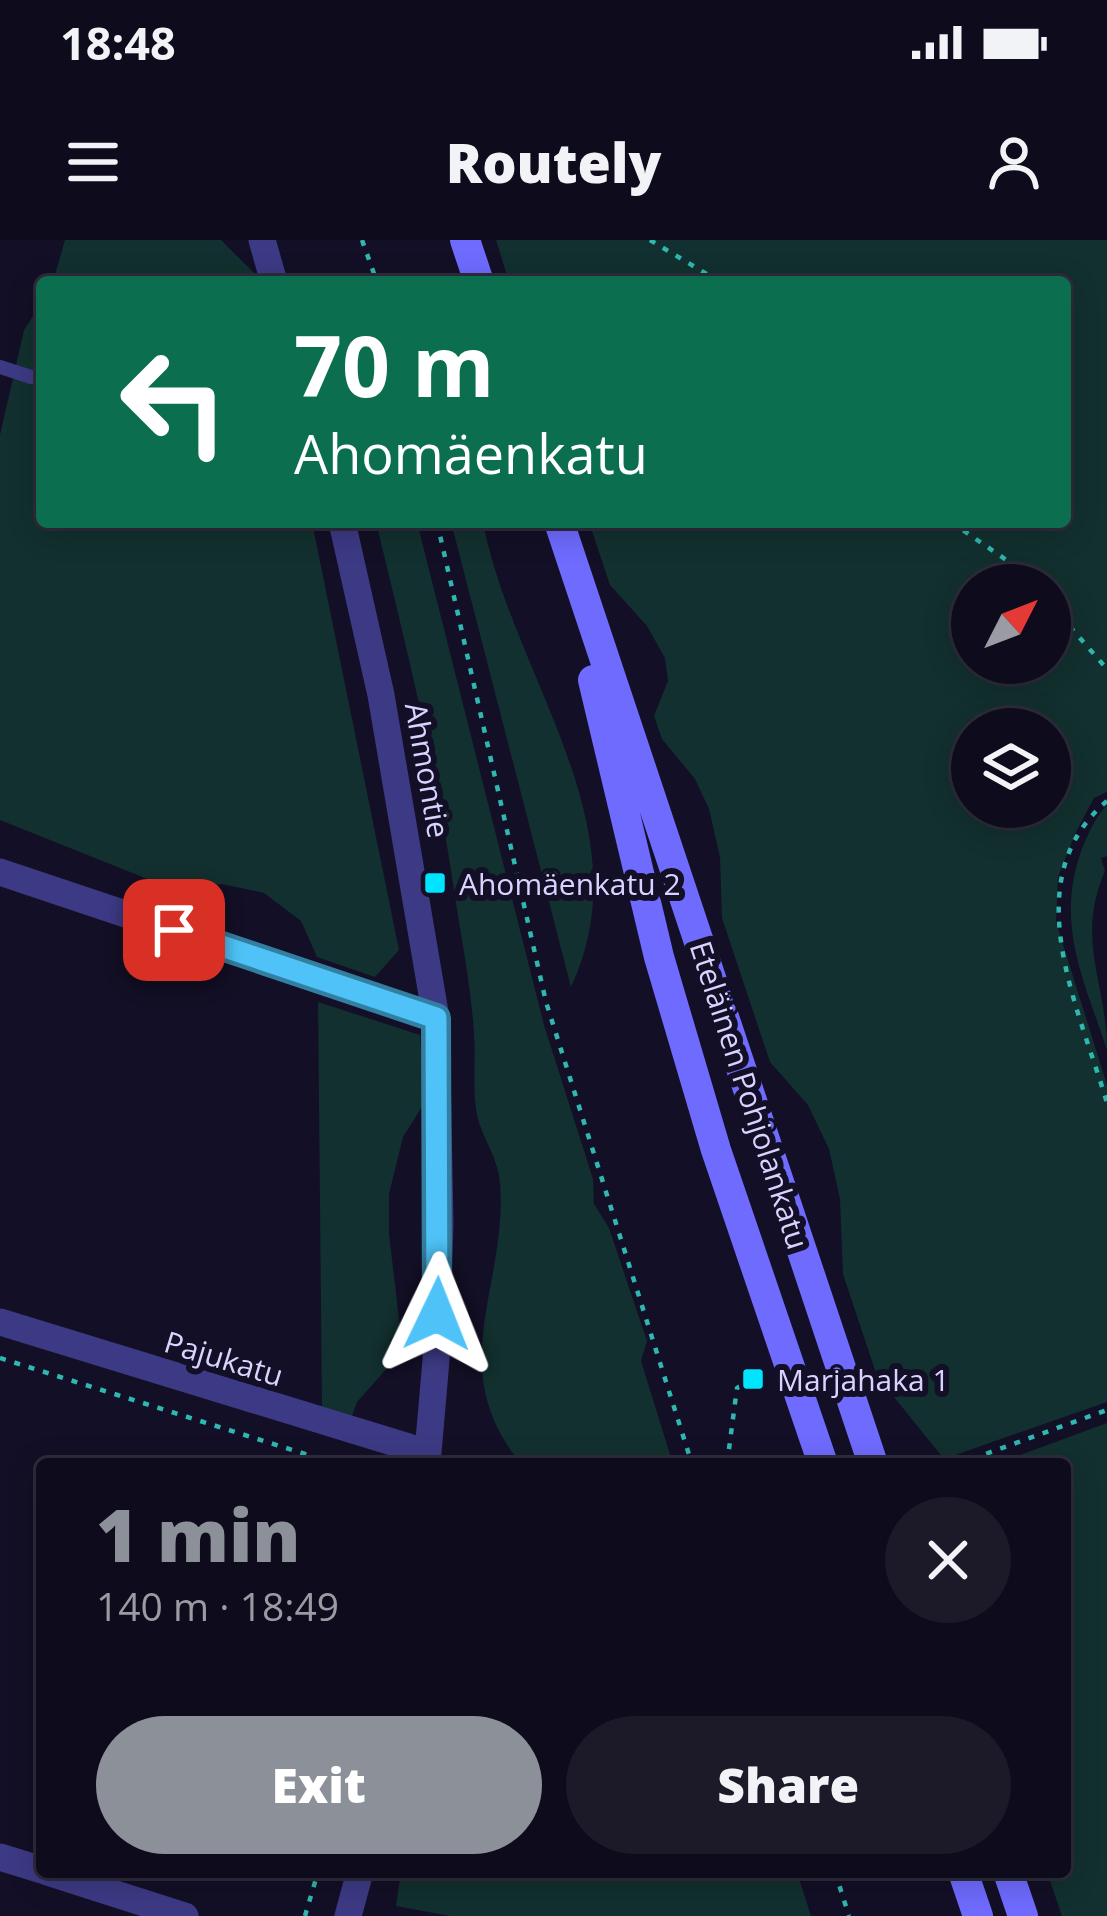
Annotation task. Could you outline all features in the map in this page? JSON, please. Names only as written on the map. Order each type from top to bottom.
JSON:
[{"type":"main road","points":[[465,240],[477,276]]},
{"type":"main road","name":"Eteläinen Pohjolankatu","points":[[558,528],[658,956],[716,1150],[821,1458]]},
{"type":"main road","name":"Eteläinen Pohjolankatu","points":[[559,528],[871,1458]]},
{"type":"main road","points":[[965,1878],[978,1916]]},
{"type":"main road","points":[[1011,1878],[1023,1916]]},
{"type":"street","points":[[262,240],[272,276]]},
{"type":"street","name":"Ahmontie","points":[[343,528],[381,695],[436,1018],[440,1223],[428,1458]]},
{"type":"street","points":[[0,872],[436,1018]]},
{"type":"street","name":"Pajukatu","points":[[0,1322],[425,1458]]},
{"type":"street","points":[[0,1857],[36,1868]]},
{"type":"street","points":[[67,1878],[184,1916]]},
{"type":"street","points":[[348,1916],[358,1878]]},
{"type":"lane","points":[[0,367],[31,376]]},
{"type":"path","points":[[362,240],[375,276]]},
{"type":"path","points":[[650,240],[710,276]]},
{"type":"path","points":[[438,528],[546,1002],[690,1458]]},
{"type":"path","points":[[960,528],[1012,564]]},
{"type":"path","points":[[1071,628],[1107,669]]},
{"type":"path","points":[[1107,801],[1074,840],[1058,878],[1055,922],[1107,1103]]},
{"type":"path","points":[[0,1358],[318,1458]]},
{"type":"path","points":[[728,1458],[737,1388],[753,1379]]},
{"type":"path","points":[[973,1458],[1107,1410]]},
{"type":"path","points":[[991,1451],[993,1458]]},
{"type":"path","points":[[305,1916],[315,1878]]},
{"type":"path","points":[[838,1878],[849,1916]]},
{"type":"green space","points":[[65,240],[221,240],[257,276],[55,276]]},
{"type":"green space","points":[[496,240],[1107,240],[1107,792],[1094,798],[1058,877],[1056,922],[1107,1085],[1107,1402],[943,1458],[877,1376],[843,1274],[840,1199],[829,1149],[808,1105],[770,1062],[722,918],[720,857],[709,809],[695,779],[662,739],[654,716],[668,681],[665,658],[647,626],[610,585],[591,528],[1071,528],[1071,276],[507,276]]},
{"type":"green space","points":[[36,311],[36,528],[313,528],[399,950],[375,977],[317,957],[301,921],[264,893],[222,884],[175,890],[0,820],[0,435],[24,330]]},
{"type":"green space","points":[[377,528],[419,528],[544,1025],[593,1179],[594,1204],[609,1228],[647,1341],[641,1361],[671,1458],[517,1458],[498,1428],[486,1394],[484,1326],[496,1257],[500,1183],[477,1115],[471,999],[420,708]]},
{"type":"green space","points":[[453,528],[485,528],[498,580],[584,810],[593,868],[590,927],[571,987]]},
{"type":"green space","points":[[1107,805],[1107,856],[1101,858],[1105,871],[1096,896],[1092,940],[1107,1050],[1075,949],[1071,900],[1083,846]]},
{"type":"green space","points":[[318,1002],[420,1035],[425,1102],[403,1137],[389,1194],[400,1327],[389,1366],[357,1402],[352,1416],[322,1409]]},
{"type":"green space","points":[[1107,1423],[1107,1916],[1062,1916],[1049,1878],[1071,1878],[1071,1458],[1012,1458]]},
{"type":"green space","points":[[400,1878],[799,1878],[811,1916],[450,1916],[396,1906]]},
{"type":"place","name":"Ahomäenkatu 2","points":[[435,883]]},
{"type":"place","name":"Marjahaka 1","points":[[753,1379]]},
{"type":"route","points":[[174,930],[436,1018],[437,1314]]}]
